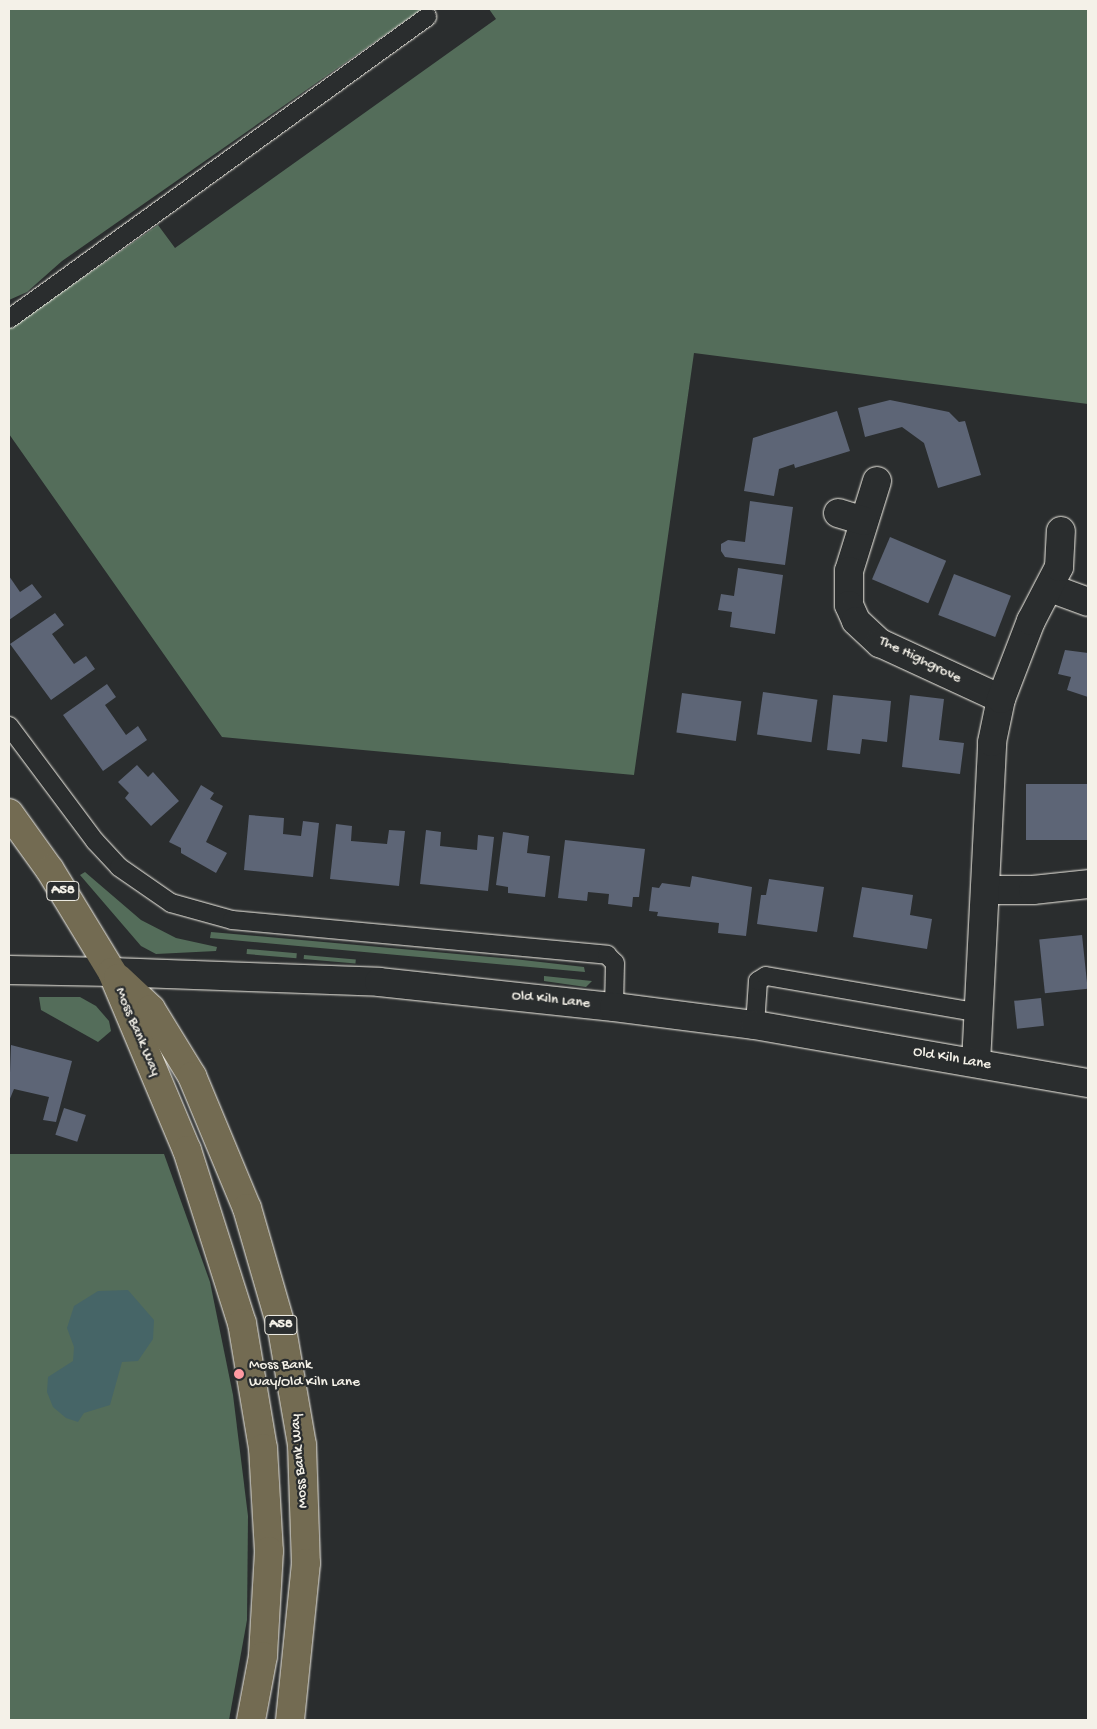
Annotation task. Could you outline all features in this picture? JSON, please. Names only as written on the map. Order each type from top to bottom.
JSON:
[{"type":"highway","name":"A58","points":[[9,813],[50,870],[112,972]]},
{"type":"highway","name":"Moss Bank Way","points":[[112,972],[187,1150],[242,1323],[263,1448],[269,1551],[263,1656],[251,1720]]},
{"type":"highway","name":"Moss Bank Way","points":[[112,972],[151,1010],[192,1076],[247,1208],[282,1329],[302,1446],[306,1563],[290,1720]]},
{"type":"street","name":"The Highgrove","points":[[877,481],[864,521],[847,588],[856,621],[880,643],[1001,699]]},
{"type":"street","points":[[838,513],[864,521]]},
{"type":"street","points":[[976,1062],[980,1013],[992,742],[1001,699],[1031,621],[1050,588],[1059,567],[1062,531]]},
{"type":"street","points":[[1050,588],[1088,602]]},
{"type":"street","points":[[985,890],[1033,890],[1088,884]]},
{"type":"street","name":"Old Kiln Lane","points":[[9,970],[379,982],[614,1007],[755,1025],[1083,1079]]},
{"type":"lane","points":[[9,319],[427,17]]},
{"type":"lane","points":[[9,726],[94,841],[119,867],[171,903],[232,920],[607,955],[615,963],[614,1007]]},
{"type":"lane","points":[[755,1025],[758,981],[766,976],[980,1013]]},
{"type":"green space","points":[[9,9],[422,9],[62,261],[27,292],[9,300]]},
{"type":"green space","points":[[489,9],[1088,9],[1088,404],[694,353],[634,775],[222,737],[9,434],[9,329],[158,225],[175,248],[496,19]]},
{"type":"green space","points":[[85,872],[141,920],[176,938],[217,947],[216,951],[156,954],[141,946],[80,875]]},
{"type":"green space","points":[[211,932],[514,959],[584,967],[585,972],[210,938]]},
{"type":"green space","points":[[247,949],[297,953],[296,958],[247,954]]},
{"type":"green space","points":[[304,955],[356,960],[355,964],[304,959]]},
{"type":"green space","points":[[544,976],[592,981],[586,987],[544,981]]},
{"type":"green space","points":[[39,997],[80,997],[96,1006],[109,1021],[111,1031],[98,1042],[41,1010]]},
{"type":"green space","points":[[9,1154],[164,1154],[210,1282],[233,1395],[248,1516],[247,1620],[229,1720],[9,1720]]},
{"type":"water","points":[[128,1290],[154,1320],[153,1339],[138,1361],[122,1362],[110,1405],[84,1413],[78,1422],[66,1418],[53,1407],[47,1392],[48,1377],[73,1361],[74,1347],[67,1328],[74,1306],[98,1291]]},
{"type":"building","points":[[890,400],[949,412],[959,422],[965,421],[981,475],[938,488],[924,443],[902,427],[865,437],[858,408]]},
{"type":"building","points":[[837,411],[850,451],[795,468],[794,464],[779,469],[774,496],[744,491],[753,438]]},
{"type":"building","points":[[750,501],[793,507],[785,565],[725,557],[721,551],[721,544],[728,540],[745,542]]},
{"type":"building","points":[[890,537],[946,561],[928,603],[872,579]]},
{"type":"building","points":[[738,568],[783,575],[775,634],[730,627],[732,612],[718,610],[721,594],[734,596]]},
{"type":"building","points":[[954,574],[1011,596],[995,637],[938,615]]},
{"type":"building","points":[[9,576],[20,592],[32,584],[42,597],[9,620]]},
{"type":"building","points":[[55,613],[64,625],[52,634],[74,664],[86,656],[95,669],[51,700],[10,644]]},
{"type":"building","points":[[1065,650],[1088,653],[1088,697],[1067,690],[1071,677],[1058,674]]},
{"type":"building","points":[[107,684],[116,697],[105,705],[126,735],[138,726],[147,740],[103,771],[63,715]]},
{"type":"building","points":[[763,692],[817,700],[811,742],[757,735]]},
{"type":"building","points":[[682,693],[741,701],[736,741],[676,733]]},
{"type":"building","points":[[833,695],[891,701],[887,742],[862,739],[860,754],[827,750]]},
{"type":"building","points":[[910,695],[944,699],[939,740],[964,743],[960,774],[902,767]]},
{"type":"building","points":[[137,765],[148,777],[153,772],[179,801],[151,826],[125,798],[129,793],[118,782]]},
{"type":"building","points":[[1026,784],[1088,784],[1088,840],[1026,840]]},
{"type":"building","points":[[201,785],[214,793],[210,799],[223,806],[206,842],[227,853],[216,873],[181,853],[181,848],[169,842]]},
{"type":"building","points":[[249,815],[284,818],[283,834],[301,836],[303,821],[319,823],[313,877],[244,870]]},
{"type":"building","points":[[336,824],[352,826],[351,841],[387,844],[389,830],[405,831],[399,886],[330,879]]},
{"type":"building","points":[[426,830],[441,832],[440,846],[477,850],[478,835],[494,837],[488,891],[420,884]]},
{"type":"building","points":[[503,832],[529,836],[527,853],[550,856],[545,897],[508,893],[508,887],[496,885]]},
{"type":"building","points":[[565,840],[645,849],[639,897],[633,897],[632,907],[608,904],[609,894],[588,892],[587,901],[558,898]]},
{"type":"building","points":[[692,876],[752,887],[746,936],[718,933],[719,923],[657,916],[658,912],[649,911],[652,887],[659,888],[662,883],[690,887]]},
{"type":"building","points":[[769,879],[824,887],[817,932],[757,924],[761,895],[766,895]]},
{"type":"building","points":[[862,887],[913,895],[910,915],[932,919],[927,949],[853,937]]},
{"type":"building","points":[[1082,935],[1088,989],[1045,993],[1039,939]]},
{"type":"building","points":[[1041,998],[1044,1026],[1017,1029],[1014,1001]]},
{"type":"building","points":[[11,1045],[72,1061],[56,1122],[43,1120],[49,1097],[14,1089],[9,1101]]},
{"type":"building","points":[[64,1108],[86,1115],[77,1142],[55,1135]]},
{"type":"place","name":"Moss Bank Way/Old Kiln Lane","points":[[239,1374]]}]
